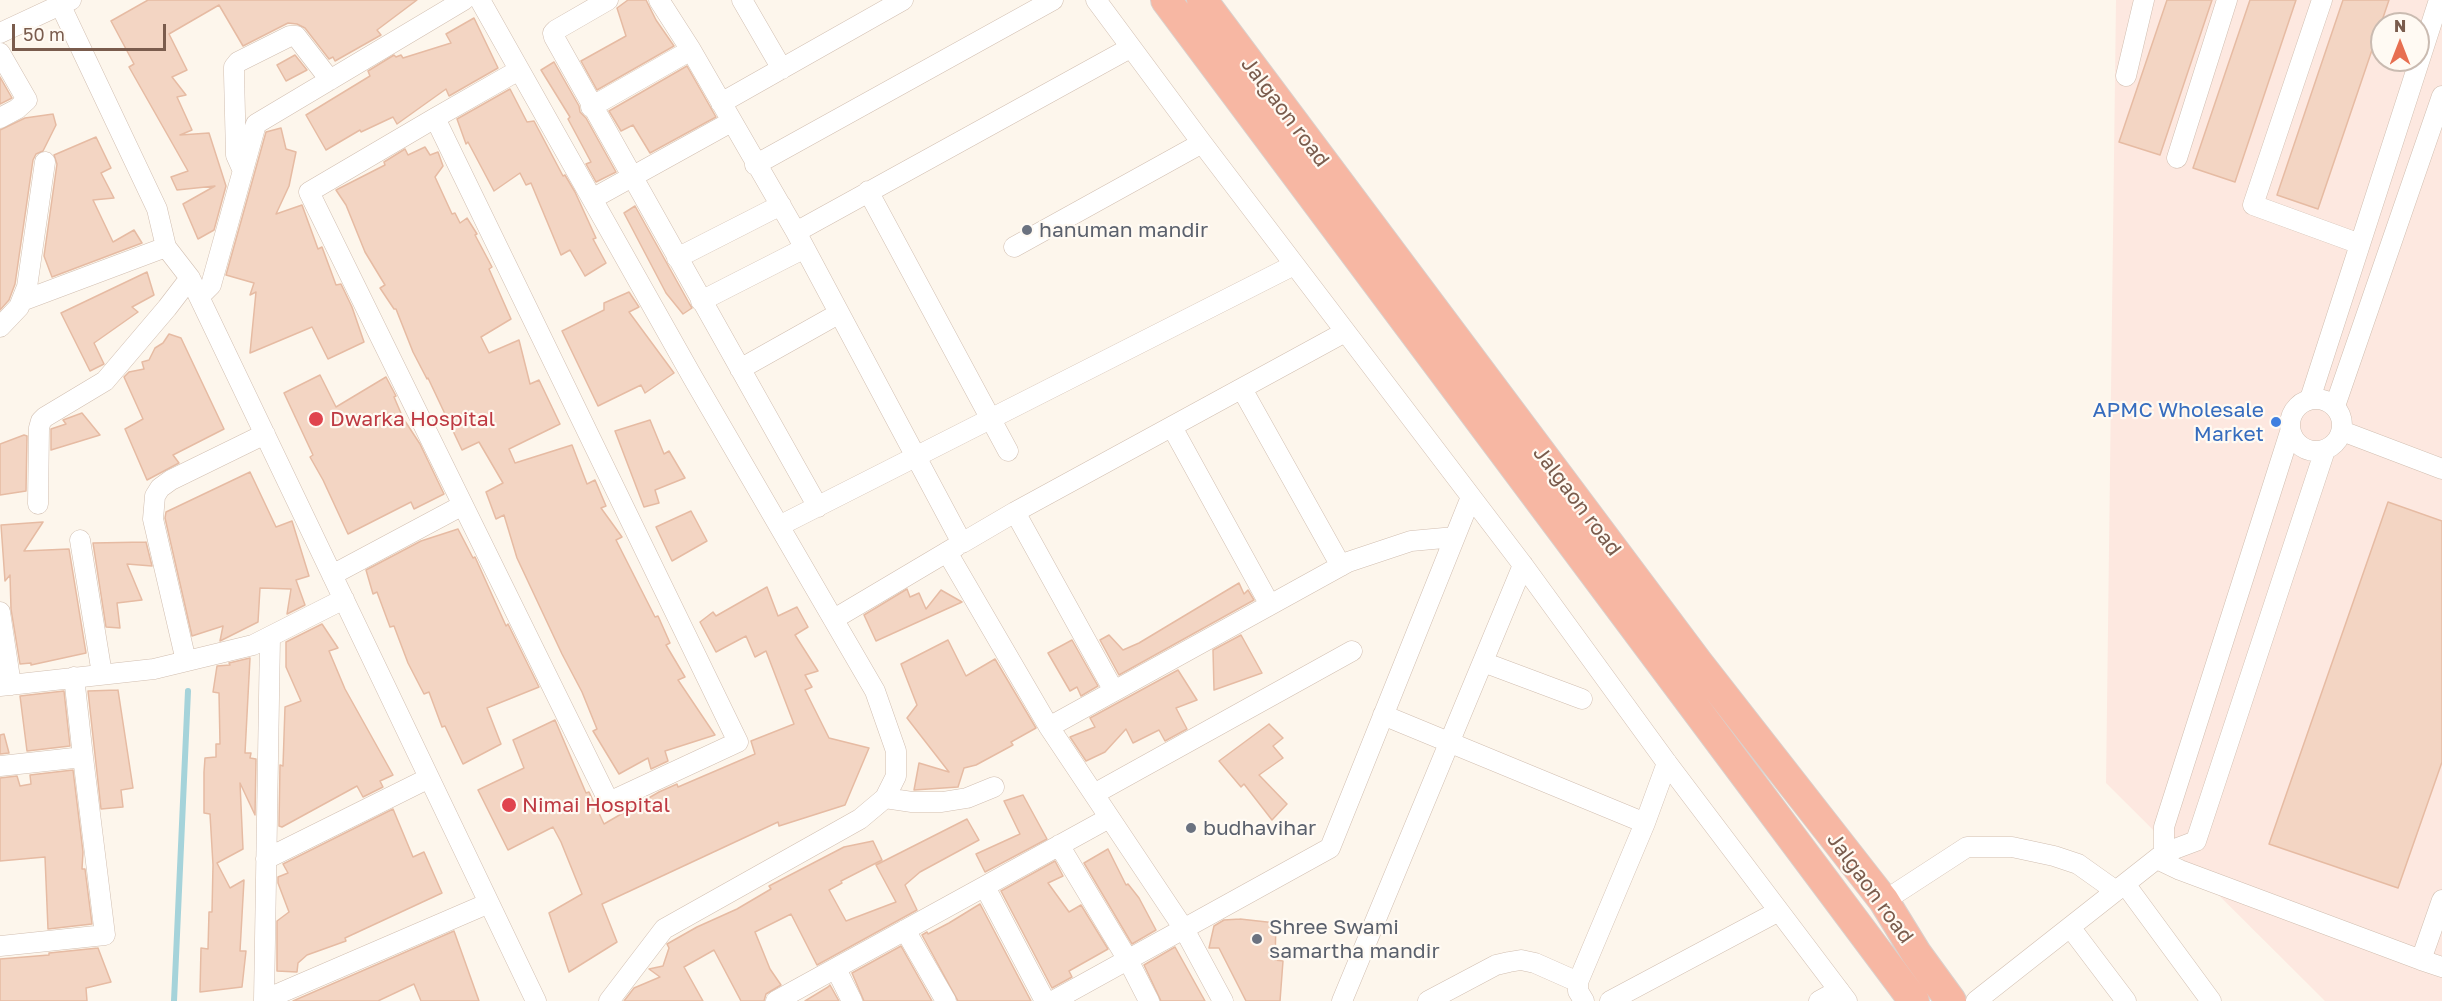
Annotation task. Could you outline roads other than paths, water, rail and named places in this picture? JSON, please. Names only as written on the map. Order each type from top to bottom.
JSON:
[{"type":"highway","name":"Jalgaon road","points":[[1166,0],[1914,1001]]},
{"type":"highway","name":"Jalgaon road","points":[[1202,0],[1698,663],[1884,901],[1916,953],[1951,1001]]},
{"type":"street","points":[[199,297],[211,285],[256,124],[464,0]]},
{"type":"street","points":[[480,0],[875,691],[896,751],[896,776],[885,798],[860,819],[664,929],[609,1001]]},
{"type":"street","points":[[608,0],[553,33],[591,107],[818,507]]},
{"type":"street","points":[[659,0],[691,51],[755,165],[781,205],[916,458],[955,548],[1049,727],[1184,929],[1223,1001]]},
{"type":"street","points":[[742,0],[783,69]]},
{"type":"street","points":[[721,103],[903,0]]},
{"type":"street","points":[[755,165],[1053,0]]},
{"type":"street","points":[[1096,0],[1130,48],[1523,565],[1667,763],[1843,995],[1819,1001]]},
{"type":"street","points":[[2126,76],[2144,0]]},
{"type":"street","points":[[2177,158],[2227,0]]},
{"type":"street","points":[[2322,0],[2253,205],[2360,244]]},
{"type":"street","points":[[2310,399],[2439,0]]},
{"type":"street","points":[[0,33],[63,2],[157,209],[166,248],[190,278],[536,1001]]},
{"type":"street","points":[[243,171],[236,155],[234,67],[238,62],[290,36],[296,36],[330,80]]},
{"type":"street","points":[[701,301],[799,241],[868,191],[1130,48]]},
{"type":"street","points":[[591,107],[691,51]]},
{"type":"street","points":[[0,53],[27,100],[17,109],[0,118]]},
{"type":"street","points":[[435,118],[738,742],[609,802],[309,192],[435,118],[519,70]]},
{"type":"street","points":[[2335,406],[2442,96]]},
{"type":"street","points":[[592,199],[731,122]]},
{"type":"street","points":[[1014,247],[1202,143]]},
{"type":"street","points":[[0,327],[22,301],[27,287],[45,162]]},
{"type":"street","points":[[868,191],[1008,451]]},
{"type":"street","points":[[677,258],[781,205]]},
{"type":"street","points":[[22,301],[166,248]]},
{"type":"street","points":[[779,526],[1294,265]]},
{"type":"street","points":[[38,504],[41,422],[45,417],[105,381],[190,278]]},
{"type":"street","points":[[740,369],[838,314]]},
{"type":"street","points":[[834,619],[1015,512],[1345,332]]},
{"type":"street","points":[[1242,388],[1341,566]]},
{"type":"street","points":[[2310,399],[2328,401],[2335,406],[2343,423],[2342,431],[2332,446],[2325,450],[2307,450],[2293,440],[2290,432],[2289,423],[2295,407],[2310,399]]},
{"type":"street","points":[[1172,427],[1270,605]]},
{"type":"street","points":[[2342,431],[2442,469]]},
{"type":"street","points":[[2161,856],[2164,827],[2290,432]]},
{"type":"street","points":[[186,661],[153,519],[155,496],[160,488],[171,480],[265,434]]},
{"type":"street","points":[[1976,1001],[2161,856],[2196,841],[2325,450]]},
{"type":"street","points":[[1053,1001],[1330,848],[1471,497]]},
{"type":"street","points":[[332,574],[463,505]]},
{"type":"street","points":[[1015,512],[1114,691]]},
{"type":"street","points":[[1049,727],[1341,566],[1380,550],[1411,541],[1455,537]]},
{"type":"street","points":[[80,540],[102,674]]},
{"type":"street","points":[[1342,1001],[1523,565]]},
{"type":"street","points":[[0,612],[5,685],[154,669],[253,645],[344,599]]},
{"type":"street","points":[[270,637],[263,1000],[489,903]]},
{"type":"street","points":[[1094,794],[1352,651]]},
{"type":"street","points":[[1483,662],[1582,699]]},
{"type":"street","points":[[0,946],[105,935],[74,677]]},
{"type":"street","points":[[1383,715],[1645,823]]},
{"type":"street","points":[[0,766],[83,757]]},
{"type":"street","points":[[1584,1001],[1578,991],[1578,982],[1645,823],[1667,763]]},
{"type":"street","points":[[266,859],[429,778]]},
{"type":"street","points":[[885,798],[912,802],[942,802],[967,798],[994,787]]},
{"type":"street","points":[[776,1001],[1109,818]]},
{"type":"street","points":[[1059,845],[1128,960],[1149,1001]]},
{"type":"street","points":[[1884,901],[1967,847],[2012,847],[2054,856],[2078,864],[2120,887],[2211,1001]]},
{"type":"street","points":[[2161,856],[2180,870],[2442,967]]},
{"type":"street","points":[[985,887],[1045,1001]]},
{"type":"street","points":[[2421,960],[2442,900]]},
{"type":"street","points":[[1610,1001],[1779,911]]},
{"type":"street","points":[[2070,927],[2126,1001]]},
{"type":"street","points":[[905,930],[946,1001]]},
{"type":"street","points":[[1428,1001],[1496,965],[1521,960],[1535,963],[1578,982]]},
{"type":"street","points":[[836,969],[852,1001]]},
{"type":"waterway","points":[[174,1001],[188,691]]},
{"type":"place","name":"hanuman mandir","points":[[1027,230]]},
{"type":"place","name":"Dwarka Hospital","points":[[316,419]]},
{"type":"place","name":"APMC Wholesale Market","points":[[2276,422]]},
{"type":"place","name":"Nimai Hospital","points":[[509,805]]},
{"type":"place","name":"budhavihar","points":[[1191,828]]},
{"type":"place","name":"Shree Swami samartha mandir","points":[[1257,939]]}]
